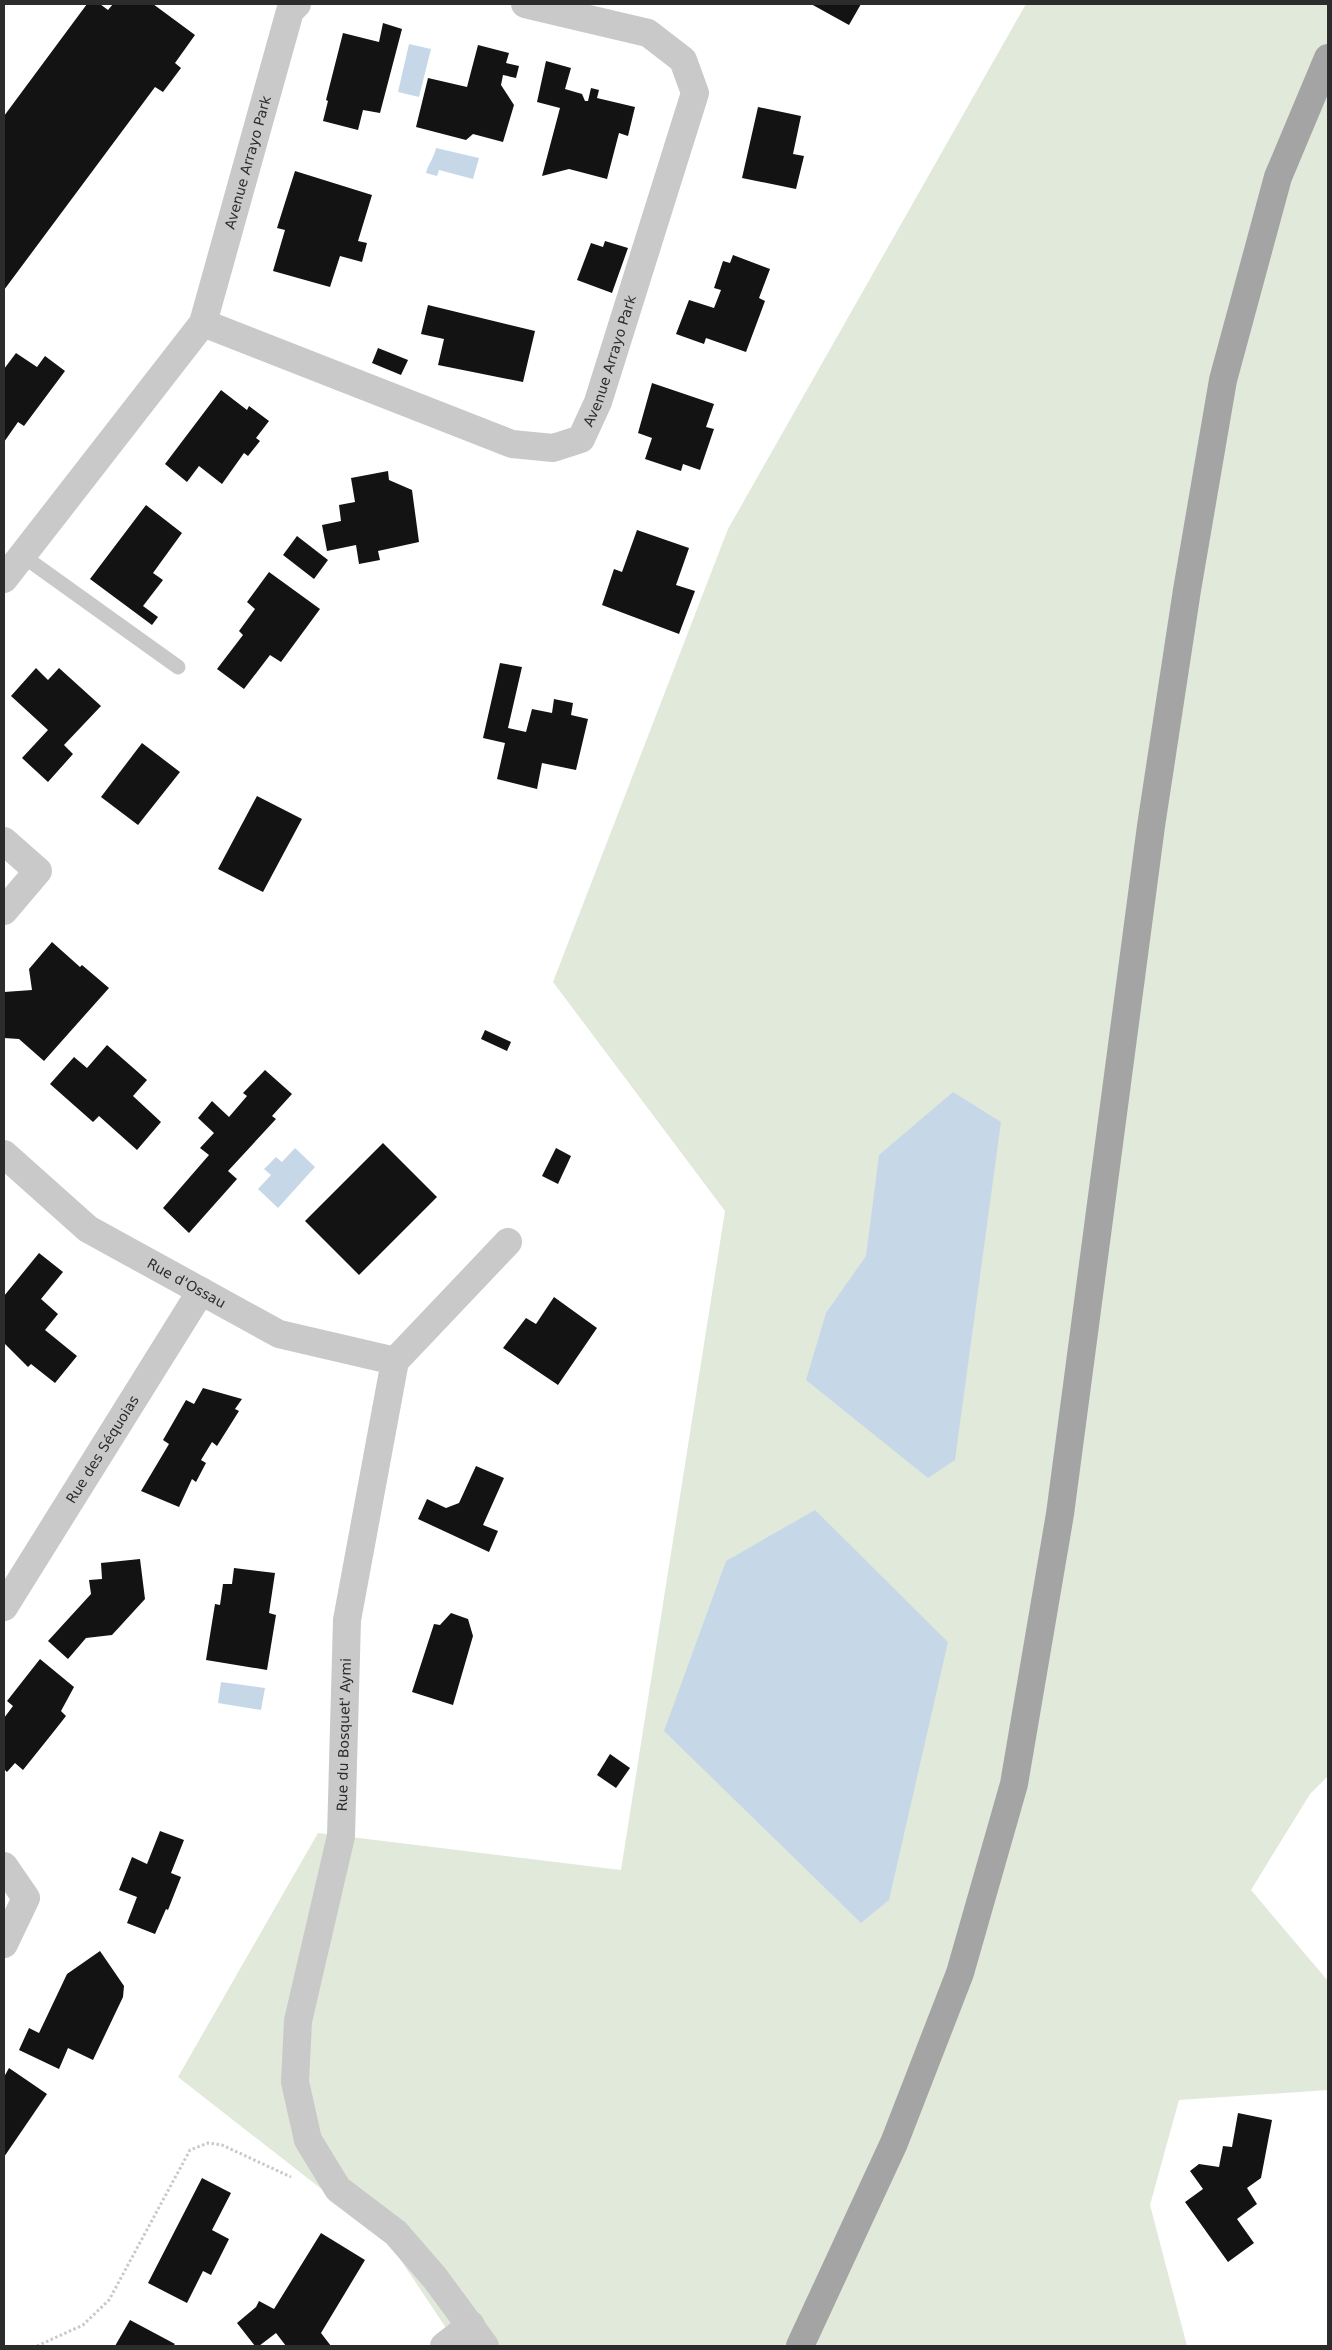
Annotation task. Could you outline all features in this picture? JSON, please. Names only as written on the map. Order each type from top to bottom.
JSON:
[{"type":"main road","points":[[800,2346],[894,2143],[960,1973],[1014,1784],[1060,1514],[1151,826],[1187,590],[1223,380],[1278,178],[1328,58]]},
{"type":"street","name":"Avenue Arrayo Park","points":[[4,579],[203,323],[290,11],[297,4]]},
{"type":"street","name":"Avenue Arrayo Park","points":[[203,323],[512,444],[553,448],[581,439],[598,402],[695,93],[683,60],[648,33],[525,4]]},
{"type":"street","points":[[4,841],[38,871],[4,911]]},
{"type":"street","name":"Rue d'Ossau","points":[[4,1154],[88,1229],[279,1334],[395,1361]]},
{"type":"street","points":[[395,1361],[508,1242]]},
{"type":"street","name":"Rue des Séquoias","points":[[4,1607],[201,1291]]},
{"type":"street","name":"Rue du Bosquet' Aymi","points":[[395,1361],[347,1620],[341,1836],[298,2021],[296,2082],[308,2140],[338,2189],[396,2233],[478,2336]]},
{"type":"street","points":[[4,1866],[26,1898],[4,1944]]},
{"type":"street","points":[[444,2346],[478,2336]]},
{"type":"lane","points":[[23,556],[178,667]]},
{"type":"path","points":[[37,2346],[83,2325],[109,2300],[190,2150],[208,2143],[222,2145],[307,2184],[338,2189]]},
{"type":"green space","points":[[1026,4],[1328,4],[1328,1776],[1310,1794],[1251,1890],[1328,1981],[1328,2090],[1179,2100],[1150,2205],[1187,2346],[458,2346],[388,2241],[178,2077],[318,1833],[621,1870],[725,1211],[553,982],[728,529]]},
{"type":"water","points":[[409,44],[431,49],[419,97],[398,92]]},
{"type":"water","points":[[436,148],[479,158],[473,179],[439,170],[437,176],[426,173]]},
{"type":"water","points":[[953,1092],[1001,1122],[955,1460],[928,1478],[806,1380],[826,1313],[866,1256],[879,1155]]},
{"type":"water","points":[[295,1148],[315,1167],[278,1208],[258,1189],[271,1175],[264,1169],[276,1157],[282,1162]]},
{"type":"water","points":[[815,1510],[948,1642],[889,1900],[861,1923],[664,1731],[726,1561]]},
{"type":"water","points":[[221,1682],[265,1688],[261,1710],[218,1703]]},
{"type":"building","points":[[87,4],[100,4],[108,10],[113,4],[153,4],[195,35],[175,63],[181,68],[163,92],[155,87],[4,290],[4,116]]},
{"type":"building","points":[[811,4],[861,4],[849,25]]},
{"type":"building","points":[[383,23],[402,29],[380,113],[363,110],[358,130],[323,121],[328,101],[326,100],[343,33],[379,42]]},
{"type":"building","points":[[478,45],[509,53],[506,63],[519,66],[516,78],[503,75],[501,85],[514,105],[503,142],[473,134],[466,140],[416,127],[428,78],[467,87]]},
{"type":"building","points":[[546,61],[571,68],[565,89],[582,94],[585,101],[588,101],[591,88],[599,90],[597,98],[635,107],[628,136],[619,133],[607,179],[569,169],[542,176],[560,108],[537,102]]},
{"type":"building","points":[[758,107],[801,116],[793,154],[804,156],[796,189],[742,178]]},
{"type":"building","points":[[295,171],[372,195],[358,241],[367,243],[362,262],[340,256],[330,287],[273,271],[285,230],[277,228]]},
{"type":"building","points":[[605,241],[628,248],[612,293],[577,280],[591,243],[603,247]]},
{"type":"building","points":[[733,255],[770,269],[759,298],[765,301],[746,352],[706,338],[704,344],[676,334],[689,300],[714,308],[721,290],[714,288],[723,261],[730,263]]},
{"type":"building","points":[[428,305],[535,331],[523,382],[438,365],[444,339],[421,334]]},
{"type":"building","points":[[378,348],[408,360],[401,375],[372,363]]},
{"type":"building","points":[[16,353],[37,367],[45,356],[65,371],[24,426],[18,422],[4,442],[4,369]]},
{"type":"building","points":[[652,383],[714,404],[706,427],[714,429],[700,470],[683,464],[681,471],[645,459],[652,438],[638,433]]},
{"type":"building","points":[[221,390],[247,410],[249,406],[269,421],[256,438],[260,441],[248,456],[244,453],[222,484],[199,466],[187,482],[165,464]]},
{"type":"building","points":[[388,471],[389,480],[412,490],[419,542],[378,551],[380,560],[359,564],[356,545],[327,551],[322,525],[341,521],[339,505],[355,502],[351,478]]},
{"type":"building","points":[[146,505],[182,533],[153,573],[163,580],[143,606],[158,617],[152,625],[90,579]]},
{"type":"building","points":[[637,530],[689,548],[676,585],[695,591],[679,634],[602,605],[614,569],[622,572]]},
{"type":"building","points":[[297,536],[328,560],[314,579],[283,555]]},
{"type":"building","points":[[269,572],[320,609],[281,662],[270,655],[244,689],[217,669],[243,635],[239,631],[255,609],[247,602]]},
{"type":"building","points":[[500,663],[522,667],[508,728],[526,732],[532,709],[552,713],[554,699],[573,703],[571,715],[588,719],[576,770],[542,763],[537,789],[497,779],[505,743],[483,738]]},
{"type":"building","points":[[36,668],[48,680],[59,668],[101,706],[64,745],[73,754],[48,782],[22,758],[48,730],[11,696]]},
{"type":"building","points":[[142,743],[180,772],[138,825],[101,797]]},
{"type":"building","points":[[257,796],[302,819],[263,892],[218,869]]},
{"type":"building","points":[[52,942],[80,967],[82,965],[109,988],[44,1061],[19,1039],[4,1038],[4,992],[32,990],[29,969]]},
{"type":"building","points":[[485,1030],[511,1042],[507,1051],[481,1039]]},
{"type":"building","points":[[107,1045],[147,1080],[133,1096],[161,1122],[137,1150],[99,1116],[93,1122],[50,1084],[74,1057],[87,1068]]},
{"type":"building","points":[[265,1070],[292,1094],[272,1116],[276,1119],[228,1171],[237,1179],[189,1233],[163,1208],[209,1155],[200,1148],[214,1133],[198,1118],[212,1101],[229,1117],[247,1096],[243,1093]]},
{"type":"building","points":[[383,1143],[437,1197],[359,1275],[305,1221]]},
{"type":"building","points":[[556,1148],[571,1156],[558,1184],[542,1176]]},
{"type":"building","points":[[39,1253],[63,1272],[41,1299],[58,1314],[45,1330],[77,1356],[55,1383],[31,1364],[28,1367],[4,1343],[4,1296]]},
{"type":"building","points":[[554,1297],[597,1328],[558,1385],[503,1348],[526,1318],[536,1324]]},
{"type":"building","points":[[203,1388],[242,1399],[235,1409],[239,1411],[217,1446],[212,1442],[201,1460],[206,1463],[196,1482],[192,1479],[179,1507],[141,1491],[169,1444],[163,1440],[186,1400],[194,1404]]},
{"type":"building","points":[[476,1466],[504,1478],[483,1525],[498,1531],[489,1552],[418,1519],[427,1499],[446,1508],[459,1503]]},
{"type":"building","points":[[140,1559],[145,1599],[112,1635],[86,1638],[68,1659],[48,1641],[91,1594],[89,1580],[102,1579],[101,1563]]},
{"type":"building","points":[[234,1568],[275,1573],[269,1613],[276,1615],[267,1670],[206,1660],[215,1604],[220,1605],[223,1584],[232,1584]]},
{"type":"building","points":[[451,1613],[468,1619],[473,1636],[453,1705],[412,1692],[434,1624],[440,1625]]},
{"type":"building","points":[[40,1659],[74,1687],[61,1711],[66,1716],[23,1770],[15,1763],[7,1772],[4,1769],[4,1718],[13,1706],[7,1701]]},
{"type":"building","points":[[610,1754],[630,1768],[616,1788],[597,1775]]},
{"type":"building","points":[[160,1831],[184,1840],[171,1873],[181,1877],[168,1910],[166,1909],[155,1934],[127,1923],[137,1897],[119,1890],[132,1857],[147,1864]]},
{"type":"building","points":[[100,1951],[124,1986],[123,1997],[93,2060],[68,2048],[59,2069],[19,2050],[29,2028],[39,2033],[67,1974]]},
{"type":"building","points":[[9,2068],[47,2094],[4,2157],[4,2077]]},
{"type":"building","points":[[1238,2113],[1272,2120],[1261,2178],[1247,2188],[1257,2204],[1237,2219],[1254,2243],[1228,2262],[1185,2202],[1203,2189],[1190,2171],[1199,2164],[1219,2167],[1223,2146],[1232,2147]]},
{"type":"building","points":[[202,2178],[231,2193],[212,2230],[229,2239],[211,2275],[203,2271],[187,2303],[148,2283]]},
{"type":"building","points":[[321,2233],[365,2260],[321,2333],[331,2346],[286,2346],[276,2333],[259,2346],[255,2346],[237,2323],[256,2307],[259,2301],[274,2309]]},
{"type":"building","points":[[130,2320],[175,2344],[173,2346],[115,2346]]}]
